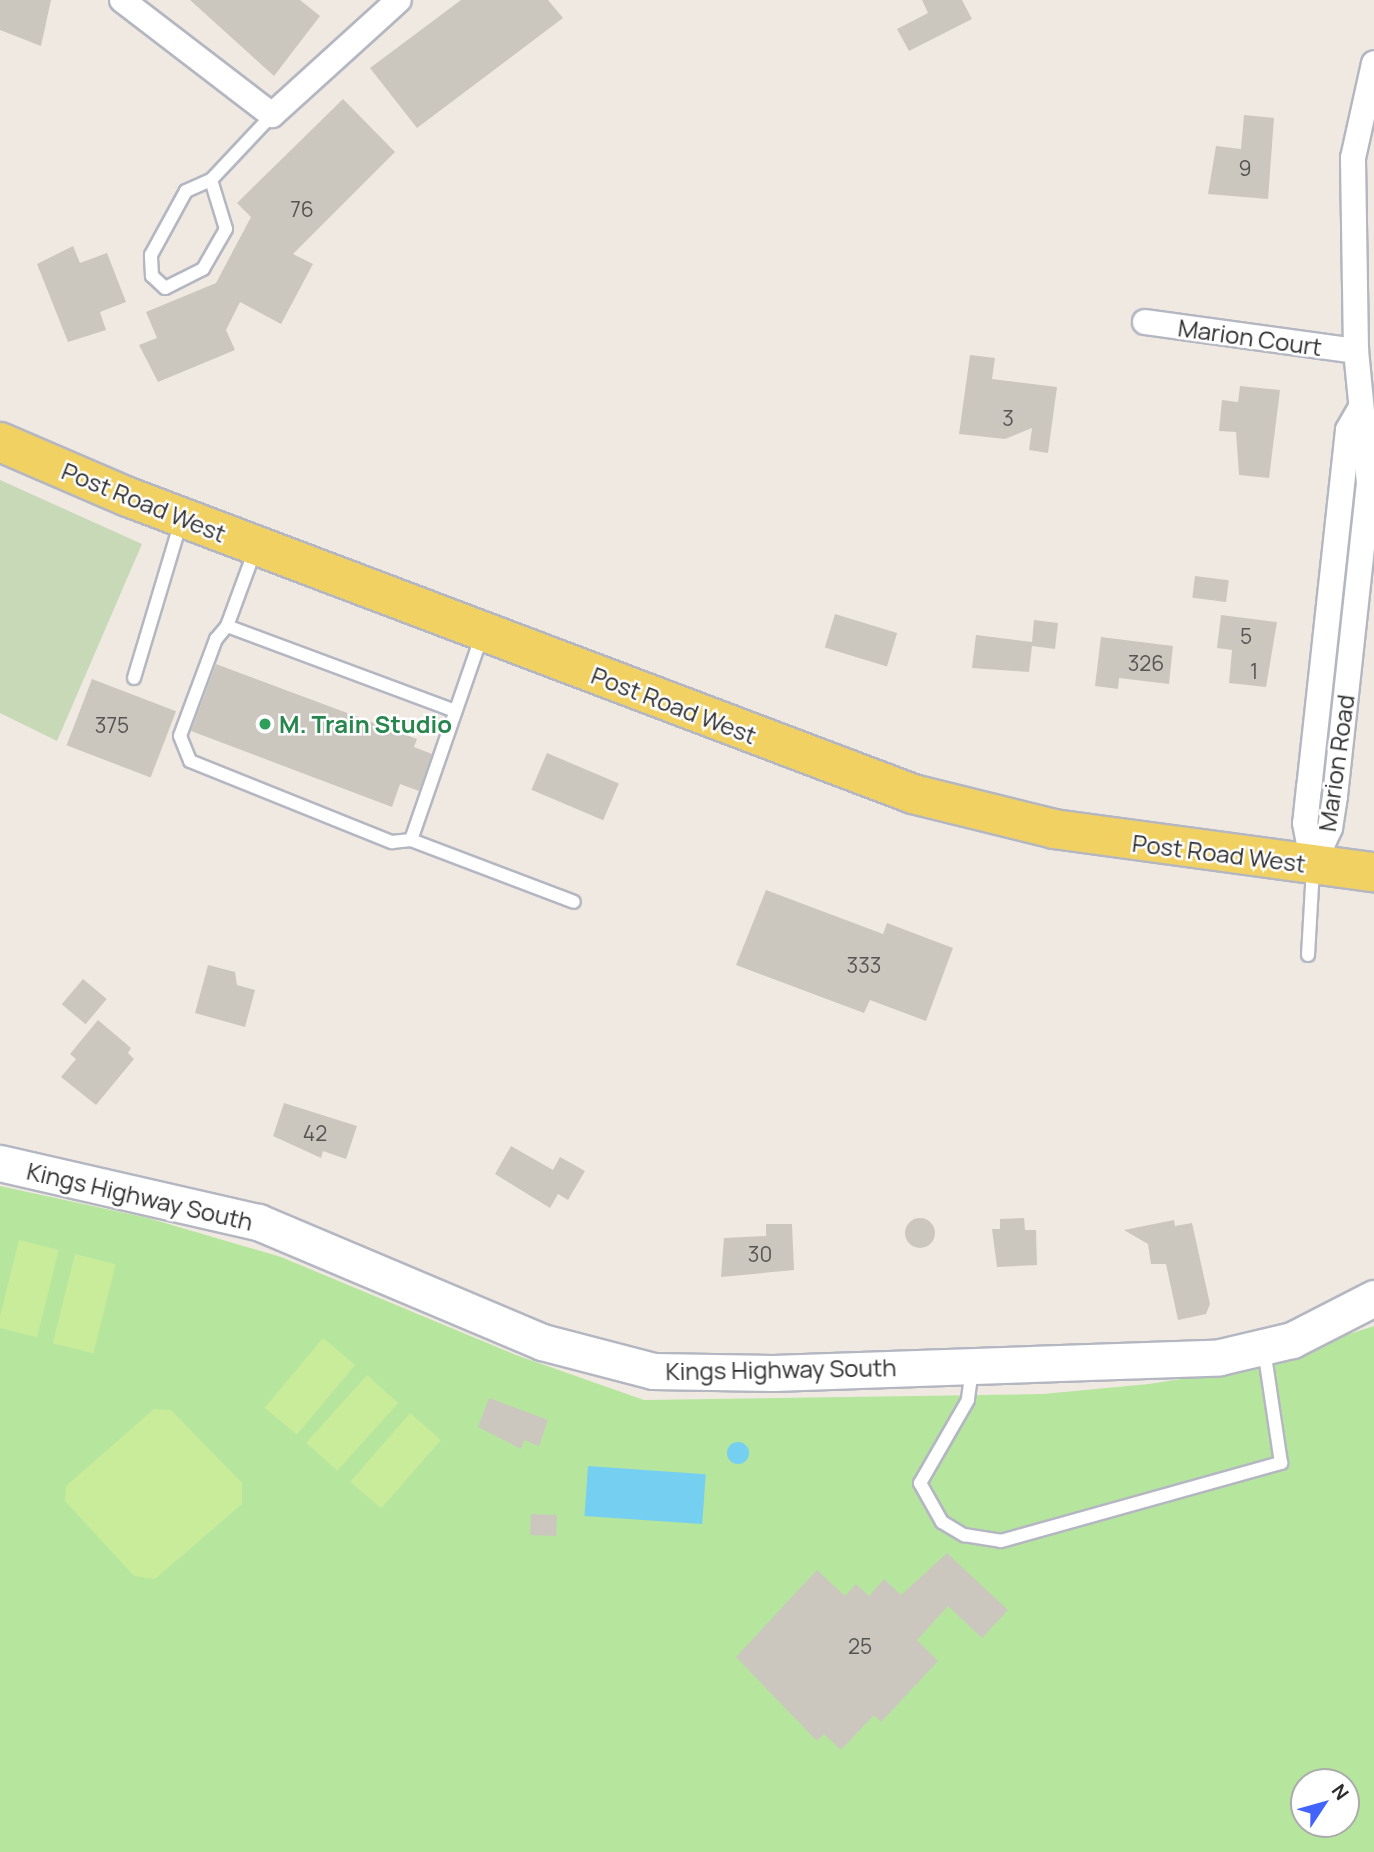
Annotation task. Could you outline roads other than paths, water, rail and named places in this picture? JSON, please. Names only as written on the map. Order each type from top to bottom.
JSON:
[{"type":"main road","name":"Post Road West","points":[[0,442],[182,518],[959,808],[1149,845],[1374,872]]},
{"type":"street","points":[[122,0],[272,115],[399,0]]},
{"type":"street","name":"Marion Road","points":[[1313,865],[1305,822],[1348,430],[1360,409],[1356,351],[1353,159],[1374,62]]},
{"type":"street","name":"Marion Court","points":[[1145,322],[1356,351]]},
{"type":"street","name":"Kings Highway South","points":[[0,1163],[275,1228],[542,1342],[615,1365],[706,1374],[1171,1361],[1264,1349],[1315,1331],[1374,1298]]},
{"type":"lane","points":[[211,180],[226,229],[203,269],[165,288],[152,276],[151,255],[186,191],[211,180],[272,115]]},
{"type":"lane","points":[[134,678],[182,518]]},
{"type":"lane","points":[[256,546],[227,626],[216,639],[180,736],[190,761],[392,842],[411,840],[574,902]]},
{"type":"lane","points":[[227,626],[453,710]]},
{"type":"lane","points":[[411,840],[439,773],[453,710],[483,632]]},
{"type":"lane","points":[[1308,955],[1313,865]]},
{"type":"lane","points":[[973,1366],[968,1400],[920,1483],[942,1522],[964,1535],[1009,1541],[1281,1463],[1264,1349]]},
{"type":"water","points":[[738,1442],[746,1445],[749,1453],[746,1461],[738,1464],[730,1461],[727,1453],[730,1445]]},
{"type":"water","points":[[588,1466],[706,1474],[702,1524],[585,1516]]},
{"type":"place","name":"M. Train Studio","points":[[265,724]]}]
